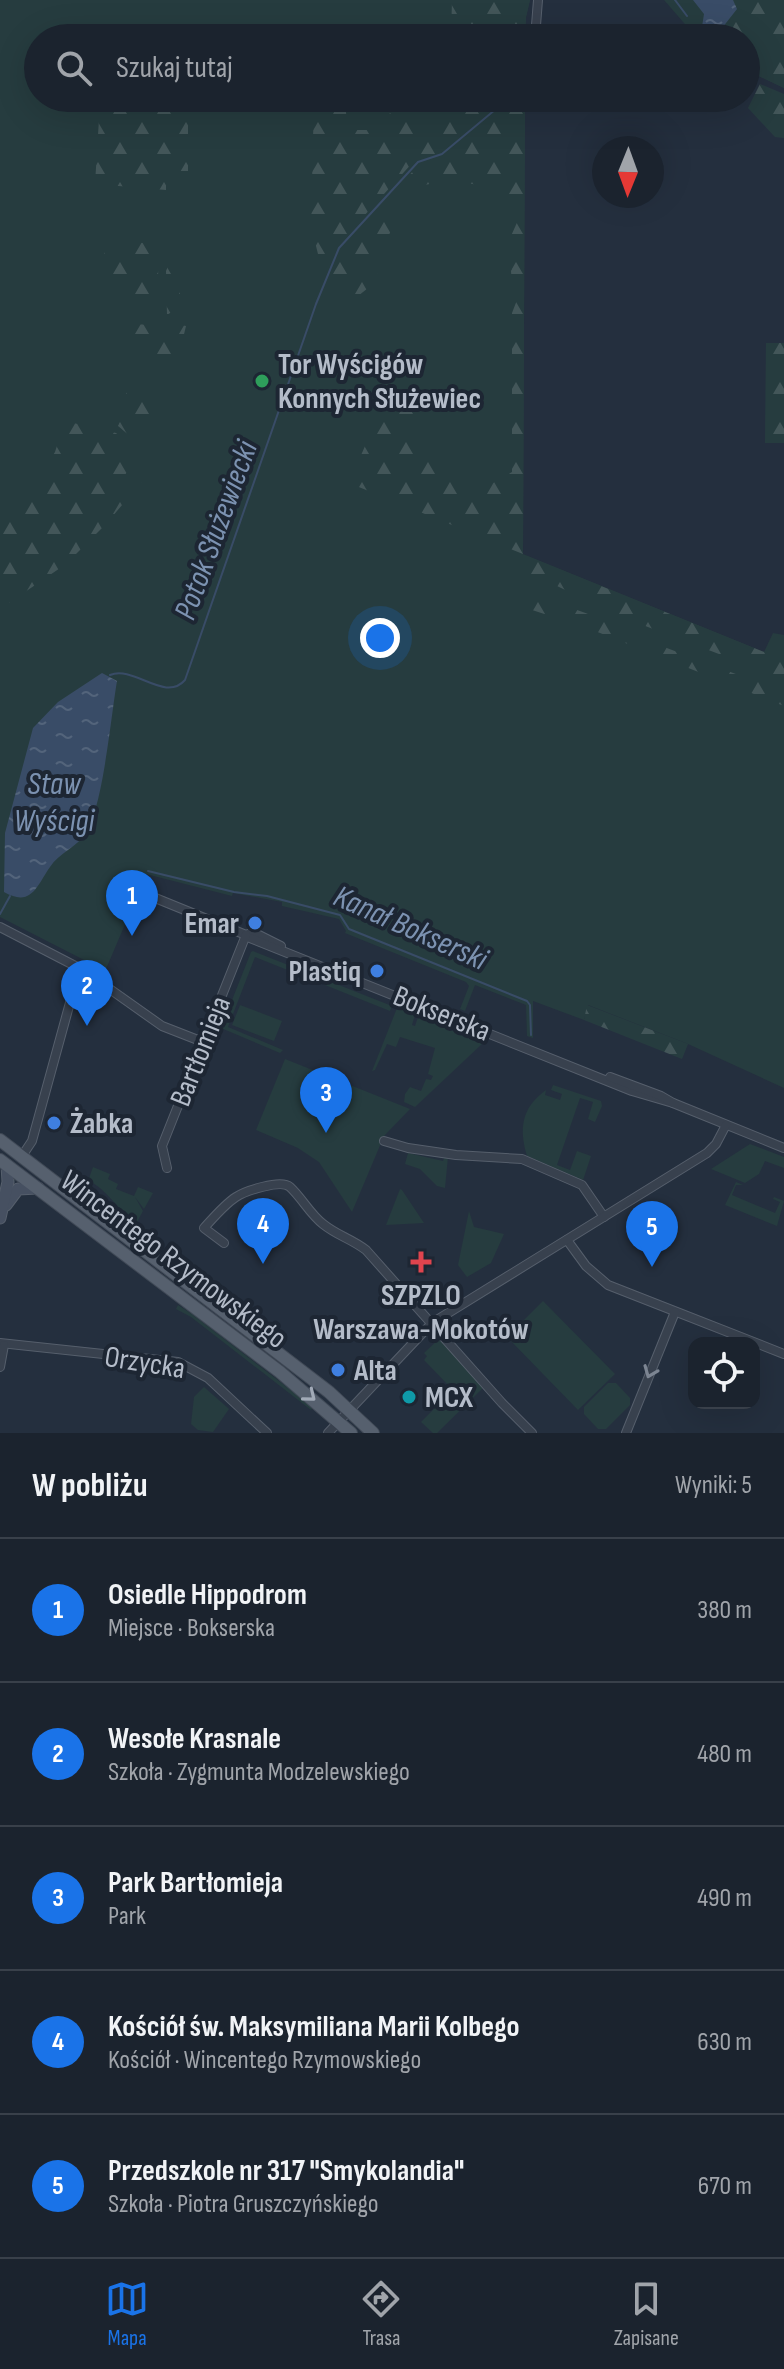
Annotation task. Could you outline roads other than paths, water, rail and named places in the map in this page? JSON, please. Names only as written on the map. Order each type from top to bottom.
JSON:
[{"type":"main road","name":"Wincentego Rzymowskiego","points":[[0,1140],[349,1410],[373,1433]]},
{"type":"main road","name":"Wincentego Rzymowskiego","points":[[3,1162],[280,1372],[351,1433]]},
{"type":"street","points":[[536,24],[538,0]]},
{"type":"street","name":"Bokserska","points":[[143,893],[246,936],[251,932],[259,935],[290,953],[632,1091],[673,1103],[784,1148]]},
{"type":"street","points":[[0,927],[83,970],[151,1020],[203,1042]]},
{"type":"street","name":"Bartłomieja","points":[[167,1168],[162,1146],[246,936]]},
{"type":"street","points":[[22,1156],[32,1141],[74,988],[83,970]]},
{"type":"street","points":[[328,1433],[432,1323],[713,1149],[726,1125]]},
{"type":"street","points":[[384,1141],[453,1155],[521,1158],[582,1185],[604,1217]]},
{"type":"street","points":[[1,1214],[8,1182],[3,1162]]},
{"type":"street","points":[[224,1243],[204,1228],[234,1198],[276,1183],[290,1187],[308,1211],[326,1226],[339,1236],[350,1237],[366,1250],[532,1433]]},
{"type":"street","points":[[1,1214],[18,1189],[38,1188]]},
{"type":"street","points":[[567,1240],[586,1266],[603,1281],[784,1354]]},
{"type":"street","points":[[626,1433],[675,1312]]},
{"type":"street","points":[[0,1367],[2,1344]]},
{"type":"street","name":"Orzycka","points":[[2,1344],[178,1362],[202,1373],[267,1433]]},
{"type":"water","points":[[693,0],[733,0],[737,9],[725,24],[702,24],[704,14]]},
{"type":"water","name":"Staw Wyścigi","points":[[102,673],[117,681],[102,782],[92,820],[82,838],[54,862],[33,892],[27,896],[13,896],[4,892],[5,833],[33,728],[58,702]]},
{"type":"waterway","name":"Potok Służewiecki","points":[[675,0],[687,16]]},
{"type":"waterway","name":"Potok Służewiecki","points":[[110,675],[129,675],[168,688],[185,680],[316,304],[339,248],[418,162],[442,154],[492,112]]},
{"type":"waterway","name":"Kanał Bokserski","points":[[148,871],[340,915],[349,929],[527,1001],[530,1005],[531,1035]]},
{"type":"waterway","name":"Potok Służewiecki","points":[[0,914],[10,896]]},
{"type":"place","name":"Tor Wyścigów Konnych Służewiec","points":[[262,381]]},
{"type":"place","name":"Emar","points":[[255,923]]},
{"type":"place","name":"Osiedle Hippodrom","points":[[132,936]]},
{"type":"place","name":"Plastiq","points":[[377,971]]},
{"type":"place","name":"Wesołe Krasnale","points":[[87,1026]]},
{"type":"place","name":"Żabka","points":[[54,1123]]},
{"type":"place","name":"Park Bartłomieja","points":[[326,1133]]},
{"type":"place","name":"SZPZLO Warszawa-Mokotów","points":[[421,1262]]},
{"type":"place","name":"Kościół św. Maksymiliana Marii Kolbego","points":[[263,1264]]},
{"type":"place","name":"Przedszkole nr 317 \"Smykolandia\"","points":[[652,1267]]},
{"type":"place","name":"Alta","points":[[338,1370]]},
{"type":"place","name":"MCX","points":[[409,1397]]}]
